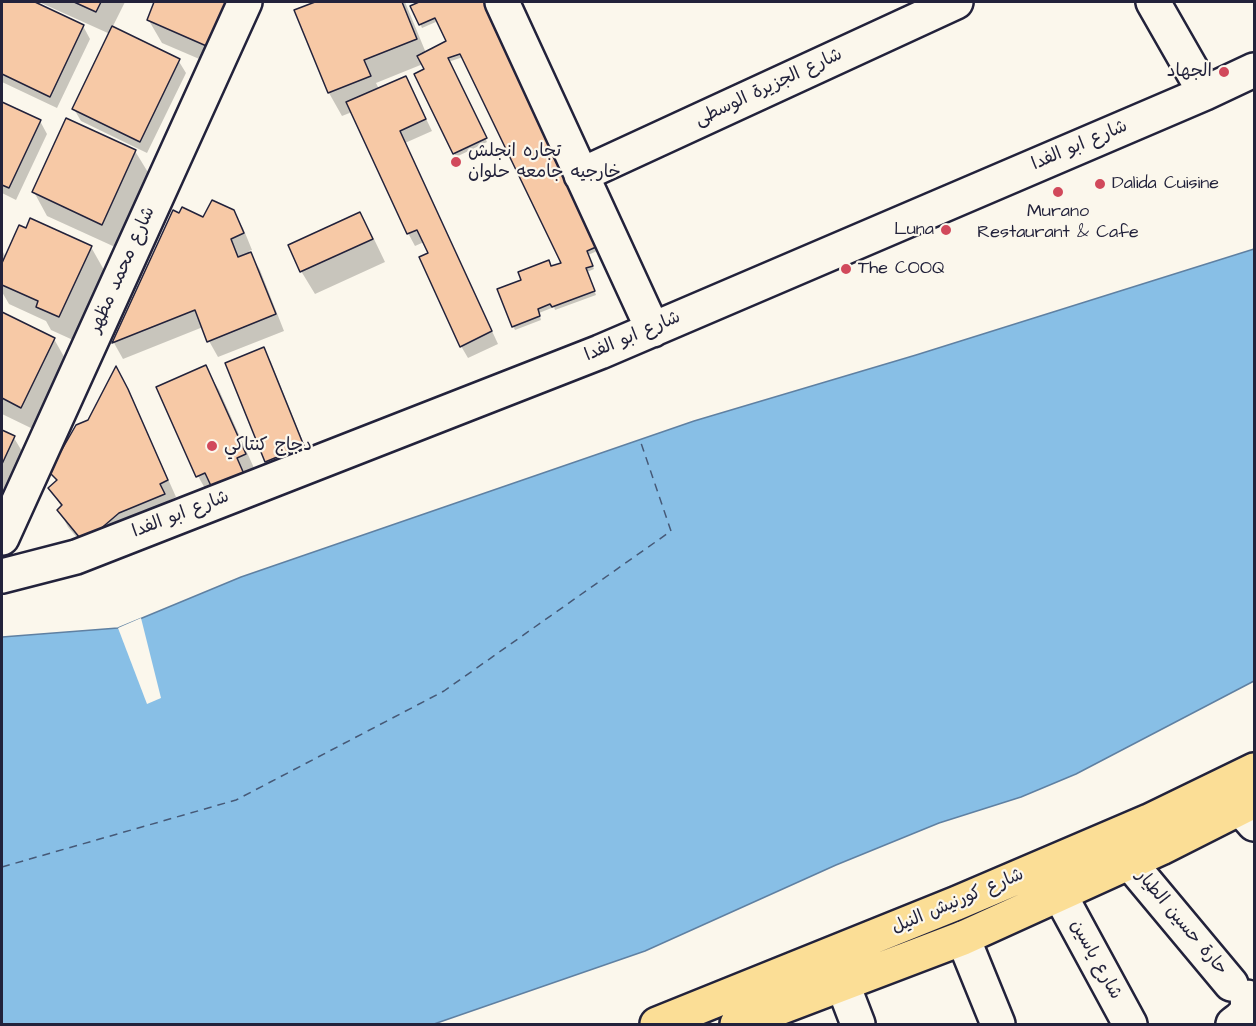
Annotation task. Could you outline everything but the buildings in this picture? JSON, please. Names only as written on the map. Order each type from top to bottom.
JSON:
[{"type":"main road","name":"شارع كورنيش النيل","points":[[657,1024],[968,899],[1149,821],[1254,770]]},
{"type":"main road","name":"شارع كورنيش النيل","points":[[737,1024],[963,938],[1250,811]]},
{"type":"street","name":"شارع محمد مظهر","points":[[2,538],[244,2]]},
{"type":"street","points":[[502,2],[653,330]]},
{"type":"street","name":"شارع الجزيرة الوسطى","points":[[581,175],[956,2]]},
{"type":"street","points":[[1153,2],[1205,93]]},
{"type":"street","name":"شارع ابو الفدا","points":[[2,576],[76,557],[600,352],[1254,70]]},
{"type":"street","name":"حارة حسين الطيار","points":[[1130,863],[1237,1002]]},
{"type":"street","name":"شارع ياسين","points":[[1060,895],[1130,1024]]},
{"type":"street","points":[[963,938],[998,1024]]},
{"type":"street","points":[[843,985],[858,1024]]},
{"type":"water","points":[[1254,249],[1254,681],[1076,774],[1021,797],[939,823],[836,865],[645,951],[434,1024],[2,1024],[2,637],[118,628],[241,577],[694,421],[916,355]]},
{"type":"pier","points":[[141,618],[161,698],[147,704],[118,628]]},
{"type":"ferry route","points":[[2,867],[236,800],[444,691],[671,531],[640,440]]},
{"type":"place","name":"الجهاد","points":[[1224,72]]},
{"type":"place","name":"تجاره انجلش خارجيه جامعه حلوان","points":[[456,162]]},
{"type":"place","name":"Dalida Cuisine","points":[[1100,184]]},
{"type":"place","name":"Murano Restaurant & Cafe","points":[[1058,192]]},
{"type":"place","name":"Luna","points":[[946,230]]},
{"type":"place","name":"The COOQ","points":[[846,269]]},
{"type":"place","name":"دجاج كنتاكي","points":[[212,446]]}]
